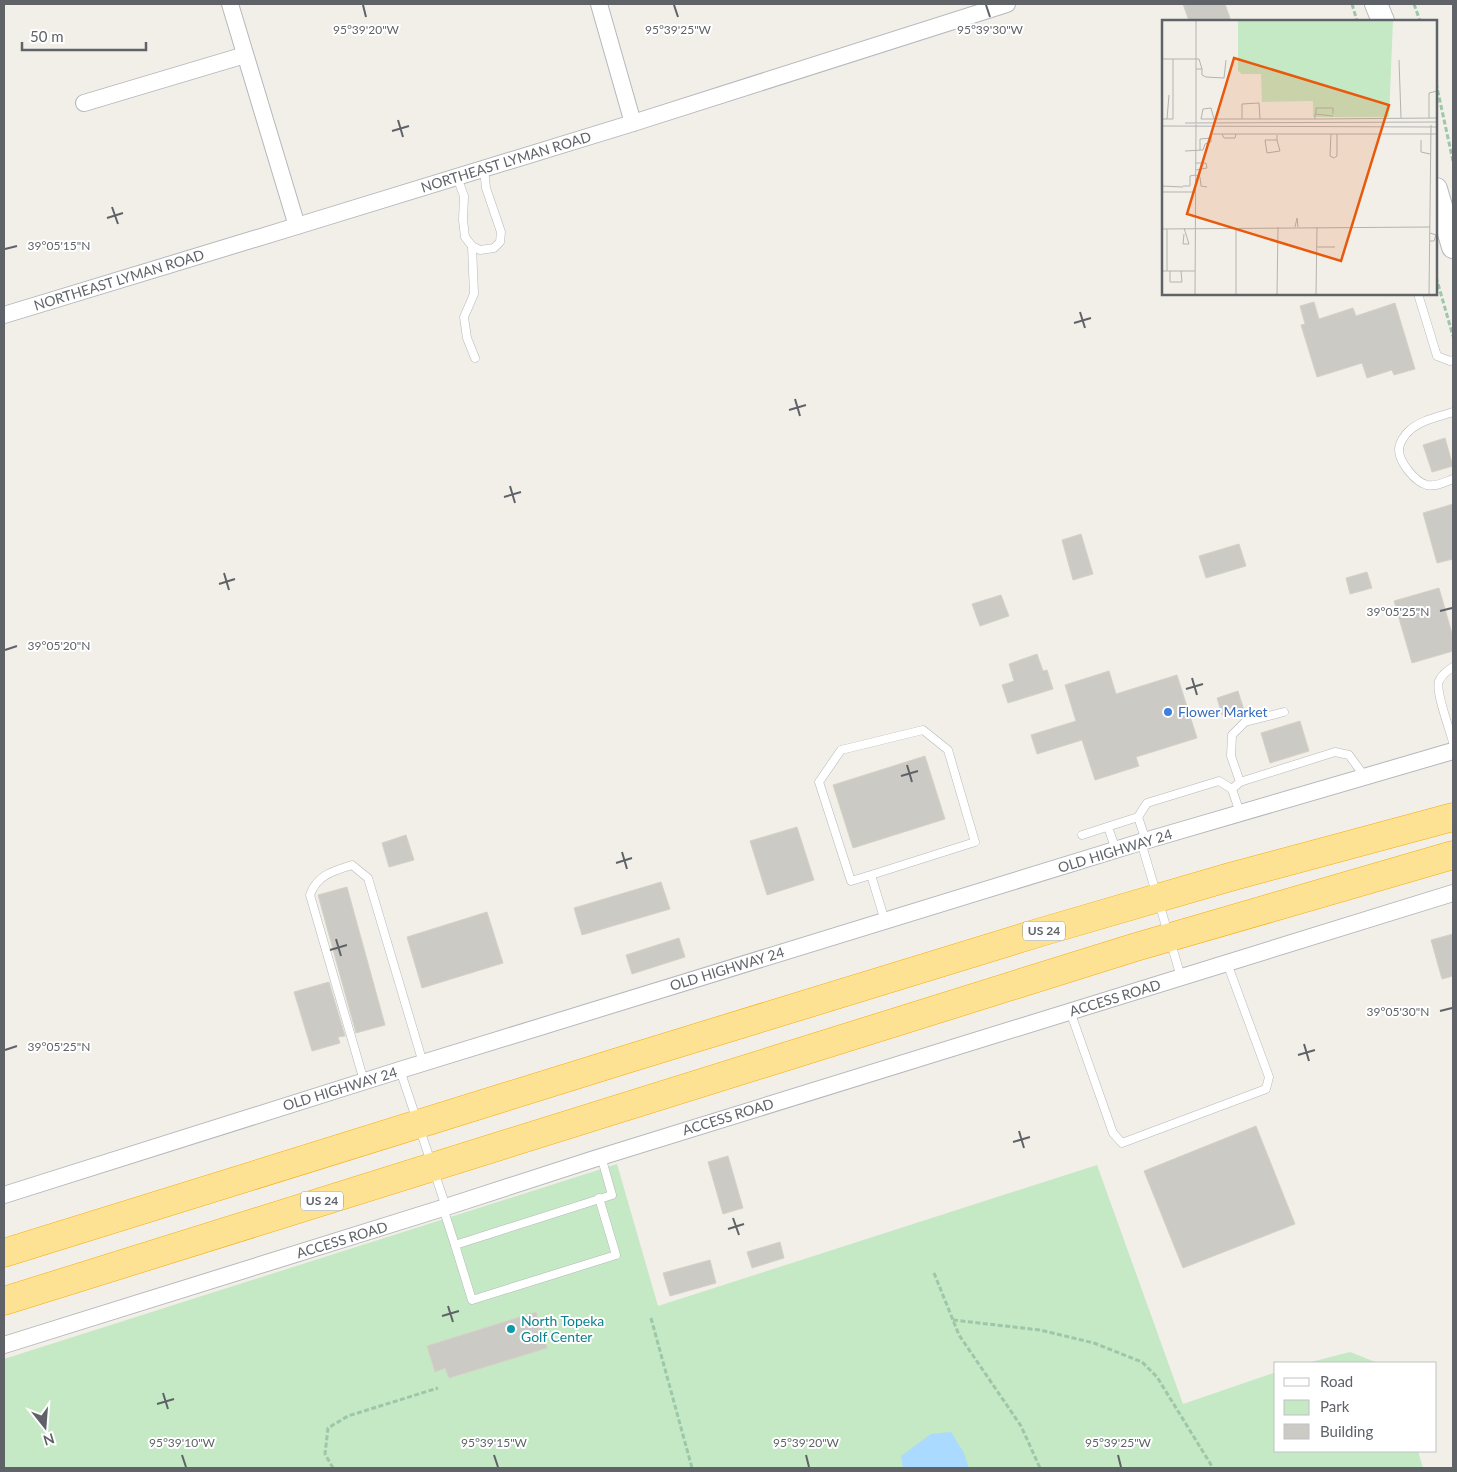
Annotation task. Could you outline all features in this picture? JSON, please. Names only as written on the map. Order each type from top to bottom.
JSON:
[{"type":"highway","name":"US 24","points":[[4,1253],[1041,932],[1230,877],[1453,817]]},
{"type":"highway","name":"US 24","points":[[4,1301],[432,1166],[1169,938],[1453,855]]},
{"type":"main road","points":[[1376,4],[1383,20]]},
{"type":"main road","points":[[1437,190],[1448,210],[1453,247]]},
{"type":"street","points":[[230,4],[297,226]]},
{"type":"street","points":[[599,4],[633,123]]},
{"type":"street","name":"NORTHEAST LYMAN ROAD","points":[[4,315],[633,123],[999,5]]},
{"type":"street","points":[[84,103],[245,55]]},
{"type":"street","name":"OLD HIGHWAY 24","points":[[4,1195],[364,1081],[1143,841],[1453,751]]},
{"type":"street","name":"ACCESS ROAD","points":[[4,1345],[445,1208],[601,1156],[1453,893]]},
{"type":"lane","points":[[457,177],[464,196],[463,220],[465,237],[472,246],[480,250],[494,248],[500,242],[501,232],[486,188],[484,168]]},
{"type":"lane","points":[[472,246],[474,294],[464,317],[467,338],[475,358]]},
{"type":"lane","points":[[1418,295],[1436,356],[1450,361],[1453,360]]},
{"type":"lane","points":[[1453,412],[1418,424],[1409,430],[1402,440],[1399,451],[1408,472],[1419,482],[1427,485],[1437,485],[1453,479]]},
{"type":"lane","points":[[1453,667],[1438,681],[1438,691],[1453,742]]},
{"type":"lane","points":[[1444,713],[1453,710]]},
{"type":"lane","points":[[1240,782],[1231,756],[1232,735],[1245,722],[1284,712]]},
{"type":"lane","points":[[923,730],[948,750],[975,842],[871,875],[851,881],[819,782],[841,750],[923,730]]},
{"type":"lane","points":[[1232,789],[1240,782],[1335,752],[1349,755],[1365,777]]},
{"type":"lane","points":[[1082,835],[1138,817],[1147,803],[1219,781],[1232,789],[1240,813]]},
{"type":"lane","points":[[1138,817],[1156,898],[1181,977]]},
{"type":"lane","points":[[1108,827],[1116,850]]},
{"type":"lane","points":[[364,1081],[310,895],[314,885],[332,871],[352,865],[368,878],[423,1063]]},
{"type":"lane","points":[[871,875],[885,921]]},
{"type":"lane","points":[[1070,1011],[1113,1134],[1122,1143],[1266,1089],[1269,1076],[1227,963]]},
{"type":"lane","points":[[400,1070],[432,1166],[472,1300],[616,1255],[600,1198]]},
{"type":"lane","points":[[455,1245],[612,1195],[601,1156]]},
{"type":"path","points":[[1352,4],[1357,20]]},
{"type":"path","points":[[1414,4],[1420,20]]},
{"type":"path","points":[[1437,88],[1453,161]]},
{"type":"path","points":[[1437,280],[1453,336]]},
{"type":"path","points":[[934,1273],[959,1335],[1021,1426],[1040,1468]]},
{"type":"path","points":[[651,1318],[692,1468]]},
{"type":"path","points":[[953,1320],[1040,1330],[1094,1343],[1142,1362],[1157,1377],[1213,1468]]},
{"type":"path","points":[[333,1468],[325,1454],[328,1428],[348,1416],[438,1388]]},
{"type":"green space","name":"North Topeka Golf Center","points":[[617,1164],[658,1306],[1097,1165],[1183,1404],[1274,1373],[1274,1452],[1418,1452],[1423,1468],[4,1468],[4,1359]]},
{"type":"green space","points":[[1350,1352],[1375,1362],[1311,1362]]},
{"type":"water","points":[[951,1432],[964,1453],[969,1468],[903,1468],[901,1456],[931,1434]]},
{"type":"building","points":[[1183,4],[1225,4],[1231,20],[1189,20]]},
{"type":"building","points":[[1314,302],[1319,319],[1353,308],[1356,316],[1395,303],[1415,369],[1394,375],[1392,370],[1367,378],[1362,363],[1317,377],[1301,325],[1305,324],[1300,306]]},
{"type":"building","points":[[1445,438],[1453,466],[1432,472],[1423,445]]},
{"type":"building","points":[[1453,504],[1453,559],[1437,563],[1423,513]]},
{"type":"building","points":[[1081,534],[1093,574],[1073,580],[1062,540]]},
{"type":"building","points":[[1239,544],[1246,566],[1206,578],[1199,556]]},
{"type":"building","points":[[1367,572],[1372,588],[1350,594],[1346,578]]},
{"type":"building","points":[[1439,588],[1453,637],[1453,651],[1412,663],[1394,601]]},
{"type":"building","points":[[1001,595],[1009,616],[980,626],[972,604]]},
{"type":"building","points":[[1037,654],[1043,671],[1047,670],[1053,689],[1008,703],[1002,685],[1014,681],[1009,664]]},
{"type":"building","points":[[1109,671],[1116,694],[1177,675],[1197,738],[1136,757],[1139,766],[1095,780],[1082,740],[1037,754],[1031,735],[1076,721],[1065,685]]},
{"type":"building","points":[[1238,691],[1244,710],[1222,715],[1217,698]]},
{"type":"building","points":[[1300,721],[1309,751],[1270,763],[1261,733]]},
{"type":"building","points":[[925,756],[945,819],[853,848],[833,785]]},
{"type":"building","points":[[797,827],[814,880],[767,895],[750,841]]},
{"type":"building","points":[[406,835],[414,860],[389,867],[382,843]]},
{"type":"building","points":[[661,882],[670,909],[582,935],[574,908]]},
{"type":"building","points":[[347,887],[385,1025],[356,1033],[318,895]]},
{"type":"building","points":[[487,912],[503,963],[422,988],[407,937]]},
{"type":"building","points":[[1453,934],[1453,976],[1442,979],[1431,940]]},
{"type":"building","points":[[679,938],[685,957],[632,974],[626,955]]},
{"type":"building","points":[[329,982],[345,1036],[338,1037],[340,1043],[312,1051],[294,992]]},
{"type":"building","points":[[1256,1126],[1295,1224],[1183,1268],[1144,1171]]},
{"type":"building","points":[[728,1156],[743,1208],[723,1214],[708,1162]]},
{"type":"building","points":[[780,1242],[784,1258],[752,1268],[747,1252]]},
{"type":"building","points":[[710,1260],[716,1283],[670,1296],[663,1273]]},
{"type":"building","name":"North Topeka Golf Center","points":[[536,1312],[547,1348],[449,1378],[445,1368],[435,1372],[427,1346]]},
{"type":"place","name":"Flower Market","points":[[1168,712]]},
{"type":"place","name":"North Topeka Golf Center","points":[[511,1329]]}]
